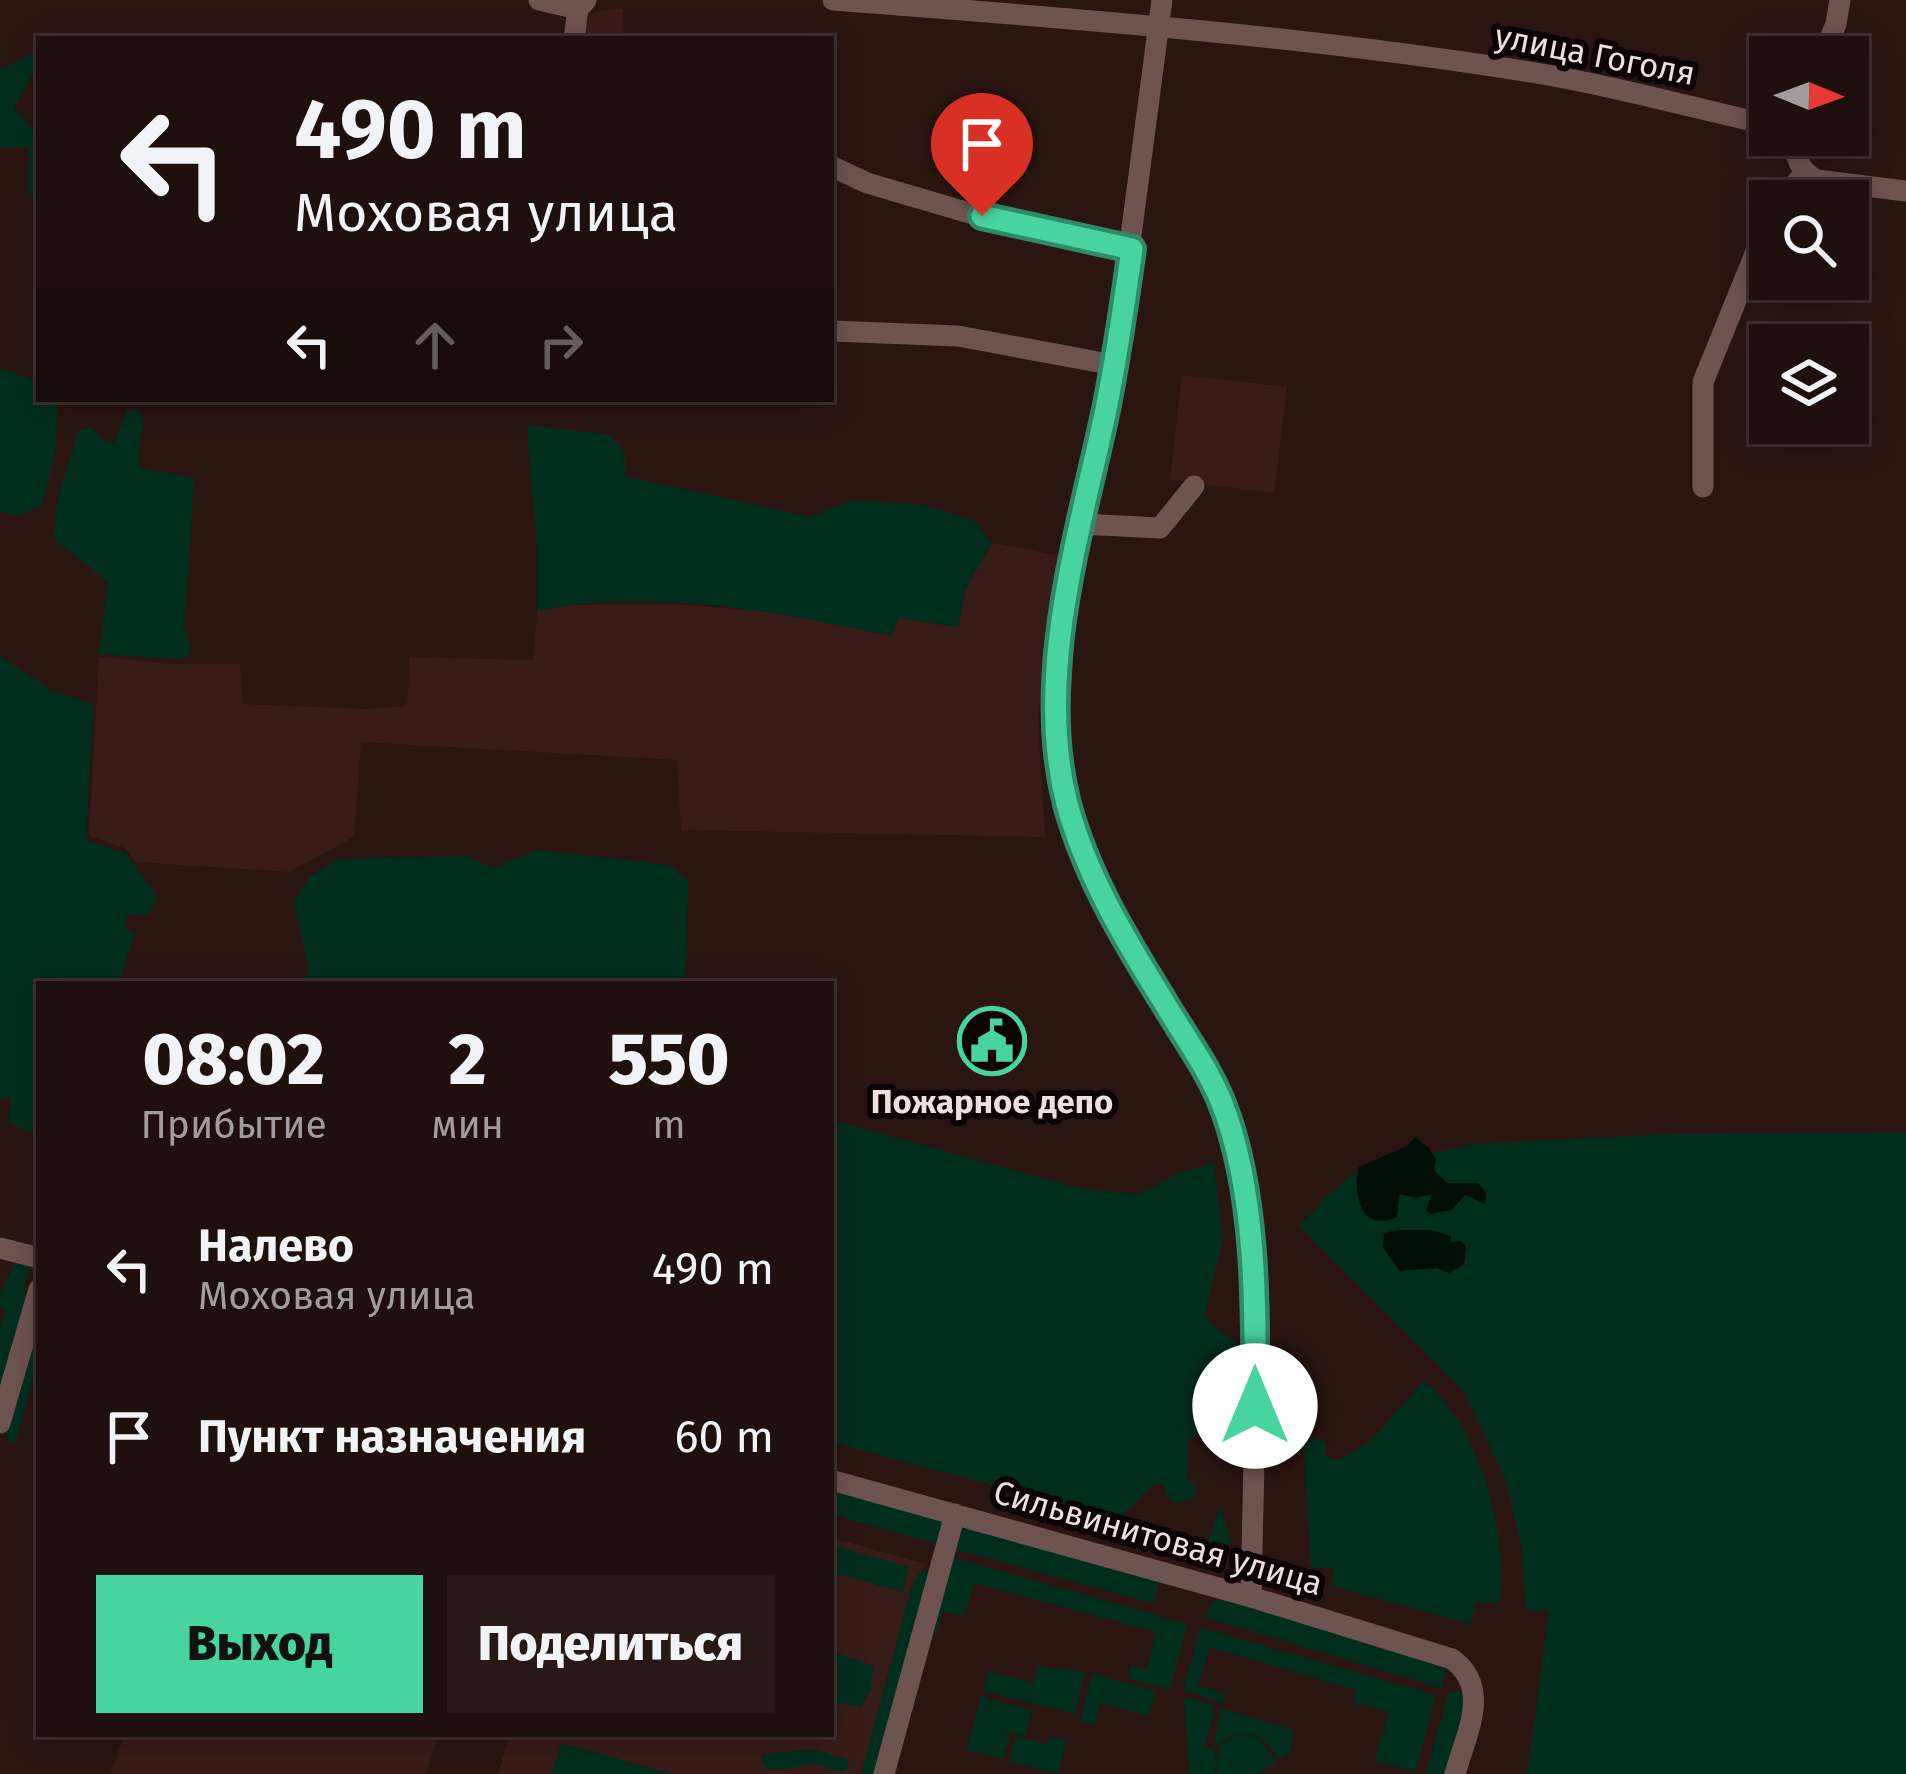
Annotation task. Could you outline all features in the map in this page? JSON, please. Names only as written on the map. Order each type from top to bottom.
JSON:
[{"type":"street","points":[[539,0],[582,5],[575,36]]},
{"type":"street","name":"улица Гоголя","points":[[833,0],[1159,25],[1534,73],[1749,119]]},
{"type":"street","points":[[1162,0],[1114,365],[1065,613],[1058,737],[1066,801],[1080,844],[1112,915],[1220,1098],[1238,1157],[1249,1241],[1256,1370],[1251,1598]]},
{"type":"street","points":[[1831,36],[1840,0]]},
{"type":"street","points":[[1796,156],[1804,173],[1817,180],[1906,191]]},
{"type":"street","points":[[834,167],[867,183],[1007,224],[1132,249]]},
{"type":"street","points":[[1798,180],[1804,173]]},
{"type":"street","points":[[1703,487],[1703,382],[1749,269]]},
{"type":"street","points":[[834,332],[958,336],[1114,365]]},
{"type":"street","points":[[1081,524],[1160,528],[1194,486]]},
{"type":"street","points":[[0,1248],[36,1257]]},
{"type":"street","points":[[0,1423],[36,1299]]},
{"type":"street","name":"Сильвинитовая улица","points":[[834,1481],[1452,1659],[1474,1685],[1475,1702],[1455,1774]]},
{"type":"street","points":[[884,1774],[955,1514]]},
{"type":"shaded area","points":[[623,8],[624,36],[584,36],[590,13]]},
{"type":"shaded area","points":[[1182,375],[1287,387],[1274,493],[1170,480]]},
{"type":"shaded area","points":[[992,543],[1058,555],[1038,720],[1045,837],[681,830],[677,760],[361,742],[354,837],[289,872],[136,862],[124,848],[89,836],[99,657],[240,664],[243,704],[407,706],[410,657],[533,660],[537,611],[565,605],[674,604],[790,613],[890,636],[898,618],[958,627],[966,588]]},
{"type":"shaded area","points":[[1415,1137],[1429,1148],[1436,1159],[1434,1170],[1447,1183],[1478,1183],[1486,1193],[1485,1204],[1465,1195],[1452,1210],[1431,1214],[1426,1210],[1432,1194],[1416,1198],[1400,1194],[1397,1217],[1385,1221],[1367,1216],[1358,1199],[1359,1167],[1407,1146]]},
{"type":"shaded area","points":[[1431,1230],[1451,1236],[1451,1242],[1461,1241],[1466,1246],[1464,1264],[1449,1273],[1437,1268],[1400,1271],[1383,1248],[1384,1233]]},
{"type":"shaded area","points":[[834,1538],[925,1564],[870,1774],[498,1774],[509,1737],[834,1737]]},
{"type":"shaded area","points":[[123,1737],[438,1737],[426,1774],[111,1774]]},
{"type":"green space","points":[[36,52],[36,68],[14,108],[36,134],[36,203],[28,190],[28,147],[0,148],[0,70]]},
{"type":"green space","points":[[0,368],[36,381],[36,402],[58,402],[55,454],[41,507],[15,516],[0,511]]},
{"type":"green space","points":[[127,409],[138,411],[143,418],[140,468],[194,478],[184,629],[190,649],[183,659],[99,654],[108,582],[54,539],[57,501],[78,431],[91,427],[114,444]]},
{"type":"green space","points":[[527,425],[611,435],[625,454],[625,476],[810,517],[852,500],[925,505],[974,521],[992,543],[966,588],[958,627],[899,618],[891,636],[761,611],[669,602],[579,604],[537,611]]},
{"type":"green space","points":[[0,656],[53,691],[93,704],[86,840],[127,854],[158,898],[147,915],[127,914],[125,929],[134,932],[120,981],[36,981],[36,1135],[8,1122],[11,1098],[0,1097]]},
{"type":"green space","points":[[536,850],[670,865],[688,881],[685,981],[298,981],[310,973],[294,902],[309,877],[339,859],[466,856],[493,868]]},
{"type":"green space","points":[[834,1121],[1075,1187],[1138,1195],[1176,1174],[1214,1163],[1223,1238],[1205,1314],[1236,1342],[1231,1385],[1211,1422],[1188,1441],[1187,1480],[1196,1492],[1191,1500],[1175,1503],[1164,1485],[1153,1484],[1120,1517],[834,1443]]},
{"type":"green space","points":[[1906,1133],[1906,1774],[1527,1774],[1549,1612],[1526,1609],[1521,1543],[1506,1481],[1465,1392],[1299,1226],[1339,1185],[1368,1167],[1473,1144],[1672,1134]]},
{"type":"green space","points":[[15,1262],[30,1265],[24,1291],[28,1293],[0,1389],[0,1328],[6,1311],[0,1308],[0,1294]]},
{"type":"green space","points":[[36,1325],[36,1369],[15,1444],[6,1432]]},
{"type":"green space","points":[[1422,1382],[1442,1399],[1462,1428],[1491,1500],[1500,1552],[1499,1603],[1476,1602],[1470,1624],[1332,1586],[1334,1569],[1311,1567],[1303,1435],[1326,1442],[1325,1456],[1337,1461],[1372,1440]]},
{"type":"green space","points":[[834,1488],[938,1517],[944,1524],[940,1545],[834,1515]]},
{"type":"green space","points":[[1220,1507],[1231,1540],[1214,1564],[1198,1570]]},
{"type":"green space","points":[[966,1528],[1160,1581],[1153,1603],[951,1548]]},
{"type":"green space","points":[[834,1546],[909,1567],[902,1592],[834,1573]]},
{"type":"green space","points":[[947,1556],[1187,1624],[1170,1689],[1133,1680],[1129,1674],[1131,1665],[1147,1669],[1156,1632],[974,1583],[964,1616],[943,1611],[936,1633],[929,1631]]},
{"type":"green space","points":[[922,1569],[929,1573],[874,1774],[861,1774],[911,1588]]},
{"type":"green space","points":[[1228,1599],[1448,1664],[1441,1688],[1205,1617],[1213,1601]]},
{"type":"green space","points":[[1201,1628],[1436,1695],[1415,1772],[1375,1761],[1389,1712],[1353,1702],[1355,1690],[1210,1647],[1198,1685],[1225,1694],[1222,1704],[1185,1690]]},
{"type":"green space","points":[[834,1652],[873,1666],[871,1689],[861,1707],[834,1702]]},
{"type":"green space","points":[[1038,1666],[1085,1672],[1075,1714],[983,1691],[988,1672],[1033,1683]]},
{"type":"green space","points":[[1092,1674],[1155,1691],[1149,1716],[1100,1703],[1094,1725],[1080,1721]]},
{"type":"green space","points":[[1467,1689],[1450,1774],[1426,1774],[1448,1694]]},
{"type":"green space","points":[[981,1696],[991,1699],[985,1728],[992,1700],[1032,1710],[1025,1736],[997,1730],[1010,1734],[1003,1759],[967,1750]]},
{"type":"green space","points":[[1184,1697],[1215,1706],[1205,1747],[1215,1751],[1215,1774],[1190,1774]]},
{"type":"green space","points":[[1220,1708],[1293,1730],[1290,1752],[1279,1760],[1266,1742],[1249,1734],[1232,1736],[1214,1748]]},
{"type":"green space","points":[[1248,1735],[1259,1738],[1276,1762],[1258,1774],[1218,1774],[1215,1762],[1221,1745]]},
{"type":"green space","points":[[1016,1736],[1047,1745],[1050,1736],[1067,1741],[1058,1774],[1009,1761]]},
{"type":"green space","points":[[561,1743],[672,1774],[552,1774]]},
{"type":"green space","points":[[813,1749],[847,1759],[849,1765],[841,1771],[815,1764],[773,1770],[765,1767],[761,1755],[766,1754]]},
{"type":"place","name":"Пожарное депо","points":[[992,1041]]},
{"type":"route","points":[[982,216],[1132,249],[1105,415],[1068,593],[1058,680],[1058,737],[1066,801],[1096,884],[1208,1074],[1231,1128],[1249,1241],[1255,1406]]}]
